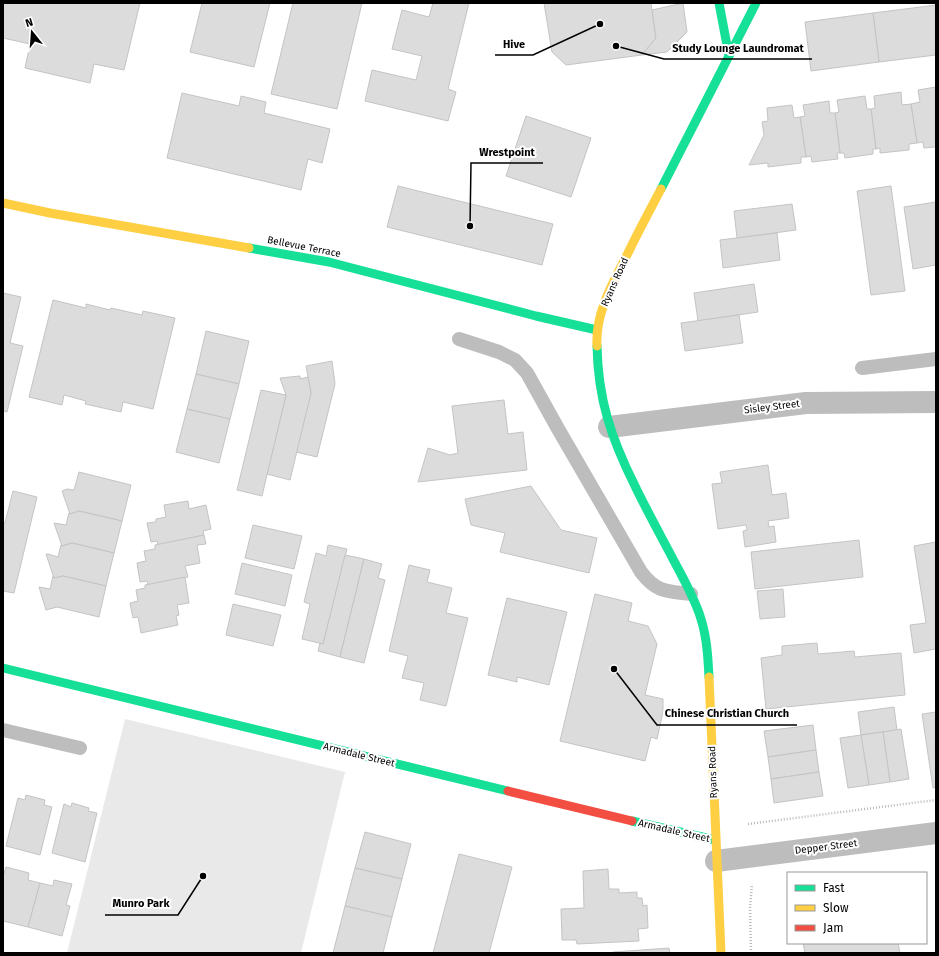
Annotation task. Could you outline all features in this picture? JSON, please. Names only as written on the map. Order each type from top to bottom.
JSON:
[{"type":"street","points":[[719,3],[729,56]]},
{"type":"street","name":"Ryans Road","points":[[721,953],[708,660],[701,619],[691,594],[620,454],[609,427],[598,385],[597,330],[602,308],[611,286],[756,3]]},
{"type":"street","name":"Bellevue Terrace","points":[[3,203],[50,213],[329,262],[536,316],[597,330]]},
{"type":"street","name":"Sisley Street","points":[[609,427],[806,403],[936,402]]},
{"type":"street","name":"Armadale Street","points":[[3,668],[680,833],[716,851]]},
{"type":"street","name":"Depper Street","points":[[716,851],[936,833]]},
{"type":"lane","points":[[459,339],[499,352],[515,360],[528,374],[641,572],[657,588],[668,592],[691,594]]},
{"type":"lane","points":[[862,368],[936,359]]},
{"type":"lane","points":[[3,730],[80,748]]},
{"type":"path","points":[[748,824],[936,800]]},
{"type":"path","points":[[751,953],[750,907],[752,882]]},
{"type":"shaded area","points":[[125,719],[345,772],[301,953],[67,953]]},
{"type":"building","points":[[3,3],[140,3],[124,70],[94,64],[90,83],[25,68],[30,44],[3,38]]},
{"type":"building","points":[[202,3],[270,3],[254,67],[190,52]]},
{"type":"building","points":[[293,3],[362,3],[337,109],[271,94]]},
{"type":"building","points":[[433,3],[469,3],[448,89],[456,92],[448,121],[365,101],[372,70],[416,80],[422,56],[392,49],[402,10],[429,17]]},
{"type":"building","points":[[544,3],[651,3],[656,38],[642,55],[566,65],[552,52]]},
{"type":"building","points":[[683,3],[687,32],[667,52],[642,55],[656,38],[652,10]]},
{"type":"building","points":[[936,5],[936,55],[879,62],[873,13]]},
{"type":"building","points":[[873,13],[879,62],[811,71],[805,22]]},
{"type":"building","points":[[936,87],[936,147],[924,148],[923,142],[917,143],[911,104],[920,102],[918,90]]},
{"type":"building","points":[[901,92],[902,105],[911,104],[917,143],[909,144],[909,150],[880,153],[880,148],[876,149],[871,109],[875,108],[874,96]]},
{"type":"building","points":[[182,93],[239,106],[241,96],[266,102],[264,113],[330,129],[322,163],[308,159],[301,190],[167,158]]},
{"type":"building","points":[[865,96],[867,109],[871,109],[876,149],[873,149],[873,154],[845,158],[844,153],[840,153],[835,113],[839,112],[837,100]]},
{"type":"building","points":[[829,101],[830,113],[835,113],[840,153],[837,153],[838,159],[812,162],[811,156],[806,157],[800,117],[805,116],[803,105]]},
{"type":"building","points":[[792,105],[794,118],[800,117],[806,157],[801,157],[801,163],[768,167],[768,163],[749,165],[764,135],[762,122],[768,121],[767,108]]},
{"type":"building","points":[[526,116],[591,138],[571,197],[506,176]]},
{"type":"building","points":[[398,186],[553,224],[542,265],[387,227]]},
{"type":"building","points":[[891,186],[905,291],[871,295],[857,191]]},
{"type":"building","points":[[936,202],[936,265],[913,269],[904,207]]},
{"type":"building","points":[[792,204],[796,230],[737,238],[734,211]]},
{"type":"building","points":[[777,233],[780,260],[723,268],[720,240]]},
{"type":"building","points":[[754,284],[758,312],[698,321],[694,293]]},
{"type":"building","points":[[3,293],[21,297],[10,343],[23,346],[7,412],[3,411]]},
{"type":"building","points":[[53,300],[86,308],[86,304],[110,310],[111,308],[142,315],[143,311],[175,318],[153,409],[123,402],[121,412],[85,404],[86,401],[64,395],[62,405],[29,397]]},
{"type":"building","points":[[739,315],[743,343],[685,351],[681,323]]},
{"type":"building","points":[[206,331],[249,341],[239,384],[196,374]]},
{"type":"building","points":[[332,361],[335,384],[317,457],[296,452],[311,393],[306,366]]},
{"type":"building","points":[[196,374],[239,384],[230,419],[187,409]]},
{"type":"building","points":[[300,376],[300,379],[308,377],[311,393],[290,480],[267,474],[286,395],[280,378]]},
{"type":"building","points":[[261,390],[286,395],[262,496],[237,490]]},
{"type":"building","points":[[504,400],[508,434],[523,432],[527,470],[418,482],[428,448],[450,455],[458,453],[452,406]]},
{"type":"building","points":[[187,409],[230,419],[219,463],[176,452]]},
{"type":"building","points":[[768,465],[772,495],[786,493],[789,518],[768,521],[769,527],[774,526],[776,542],[745,547],[743,531],[747,530],[746,525],[718,529],[712,484],[722,483],[720,472]]},
{"type":"building","points":[[79,472],[131,485],[122,521],[79,511],[70,514],[62,491],[67,489],[74,490]]},
{"type":"building","points":[[531,486],[561,530],[597,538],[589,573],[500,552],[505,533],[471,525],[465,499]]},
{"type":"building","points":[[13,491],[37,497],[14,593],[3,591],[3,522],[5,523]]},
{"type":"building","points":[[188,501],[189,509],[206,505],[211,529],[203,531],[204,535],[158,545],[157,541],[151,542],[147,523],[156,522],[156,519],[166,517],[164,505]]},
{"type":"building","points":[[79,511],[122,521],[114,553],[72,543],[62,546],[54,523],[66,525],[69,513]]},
{"type":"building","points":[[253,525],[302,536],[294,569],[245,558]]},
{"type":"building","points":[[204,535],[206,544],[197,545],[200,563],[185,566],[188,577],[148,585],[147,581],[140,582],[137,563],[146,561],[144,551],[155,549],[155,545]]},
{"type":"building","points":[[859,540],[863,577],[755,589],[751,552]]},
{"type":"building","points":[[936,542],[936,649],[914,653],[910,625],[926,623],[914,546]]},
{"type":"building","points":[[72,543],[114,553],[106,586],[63,576],[54,578],[46,554],[58,557],[61,545]]},
{"type":"building","points":[[328,545],[347,549],[323,644],[302,639],[310,604],[304,602],[316,553],[326,556]]},
{"type":"building","points":[[345,555],[364,559],[340,657],[318,651],[320,643],[323,644]]},
{"type":"building","points":[[364,559],[382,564],[378,578],[385,580],[364,663],[340,657]]},
{"type":"building","points":[[242,563],[292,575],[285,606],[235,594]]},
{"type":"building","points":[[409,565],[430,570],[427,582],[452,588],[446,613],[468,618],[446,706],[420,700],[424,683],[402,678],[408,656],[389,651]]},
{"type":"building","points":[[53,576],[54,578],[63,576],[106,586],[99,617],[57,607],[46,610],[39,587],[50,589]]},
{"type":"building","points":[[185,577],[189,603],[177,605],[179,615],[176,616],[178,625],[141,633],[138,617],[133,618],[130,603],[138,601],[136,590],[145,588],[145,585]]},
{"type":"building","points":[[783,589],[785,617],[760,619],[757,591]]},
{"type":"building","points":[[595,594],[632,603],[628,621],[648,626],[657,644],[645,695],[663,699],[663,712],[657,739],[651,737],[645,761],[560,741]]},
{"type":"building","points":[[507,598],[567,612],[549,685],[517,677],[517,682],[488,675]]},
{"type":"building","points":[[233,604],[281,615],[273,646],[226,635]]},
{"type":"building","points":[[817,643],[818,654],[854,651],[855,657],[901,653],[905,695],[766,709],[761,658],[782,655],[782,646]]},
{"type":"building","points":[[894,707],[897,730],[861,735],[858,712]]},
{"type":"building","points":[[936,712],[936,787],[933,788],[922,714]]},
{"type":"building","points":[[813,725],[816,750],[768,757],[764,731]]},
{"type":"building","points":[[901,729],[909,779],[890,782],[883,732]]},
{"type":"building","points":[[883,732],[890,782],[869,785],[861,735]]},
{"type":"building","points":[[861,735],[869,785],[848,788],[840,738]]},
{"type":"building","points":[[816,750],[819,772],[771,779],[768,757]]},
{"type":"building","points":[[819,772],[823,796],[774,803],[771,779]]},
{"type":"building","points":[[26,795],[45,800],[44,805],[52,807],[40,855],[6,846],[18,798],[25,800]]},
{"type":"building","points":[[72,803],[89,808],[88,811],[97,813],[85,862],[52,853],[64,804],[71,807]]},
{"type":"building","points":[[365,832],[411,844],[402,879],[355,868]]},
{"type":"building","points":[[459,854],[512,867],[489,953],[433,953]]},
{"type":"building","points":[[6,867],[29,873],[28,880],[40,883],[28,927],[3,921],[3,877]]},
{"type":"building","points":[[355,868],[402,879],[392,917],[345,906]]},
{"type":"building","points":[[608,869],[609,889],[619,889],[619,893],[637,892],[637,898],[642,898],[643,906],[647,905],[648,928],[638,929],[639,941],[577,944],[576,940],[562,940],[561,909],[584,908],[583,871]]},
{"type":"building","points":[[54,880],[72,884],[66,905],[70,906],[62,936],[28,927],[40,883],[53,886]]},
{"type":"building","points":[[345,906],[392,917],[383,953],[333,953]]},
{"type":"building","points":[[803,944],[898,944],[900,953],[805,953]]},
{"type":"building","points":[[669,948],[670,953],[613,953],[613,952]]},
{"type":"traffic: fast","points":[[719,3],[729,56]]},
{"type":"traffic: fast","points":[[661,189],[756,3]]},
{"type":"traffic: fast","points":[[249,248],[329,262],[536,316],[597,330]]},
{"type":"traffic: fast","points":[[597,346],[600,383],[607,418],[619,451],[635,486],[696,604],[705,633],[709,677]]},
{"type":"traffic: fast","points":[[3,668],[508,791]]},
{"type":"traffic: fast","points":[[632,821],[715,840]]},
{"type":"traffic: slow","points":[[597,346],[597,333],[602,309],[617,274],[661,189]]},
{"type":"traffic: slow","points":[[3,203],[50,213],[249,248]]},
{"type":"traffic: slow","points":[[709,677],[721,953]]},
{"type":"traffic: jam","points":[[508,791],[632,821]]},
{"type":"place","name":"Hive","points":[[600,24]]},
{"type":"place","name":"Study Lounge Laundromat","points":[[616,46]]},
{"type":"place","name":"Wrestpoint","points":[[470,226]]},
{"type":"place","name":"Chinese Christian Church","points":[[614,669]]},
{"type":"place","name":"Munro Park","points":[[203,876]]}]
